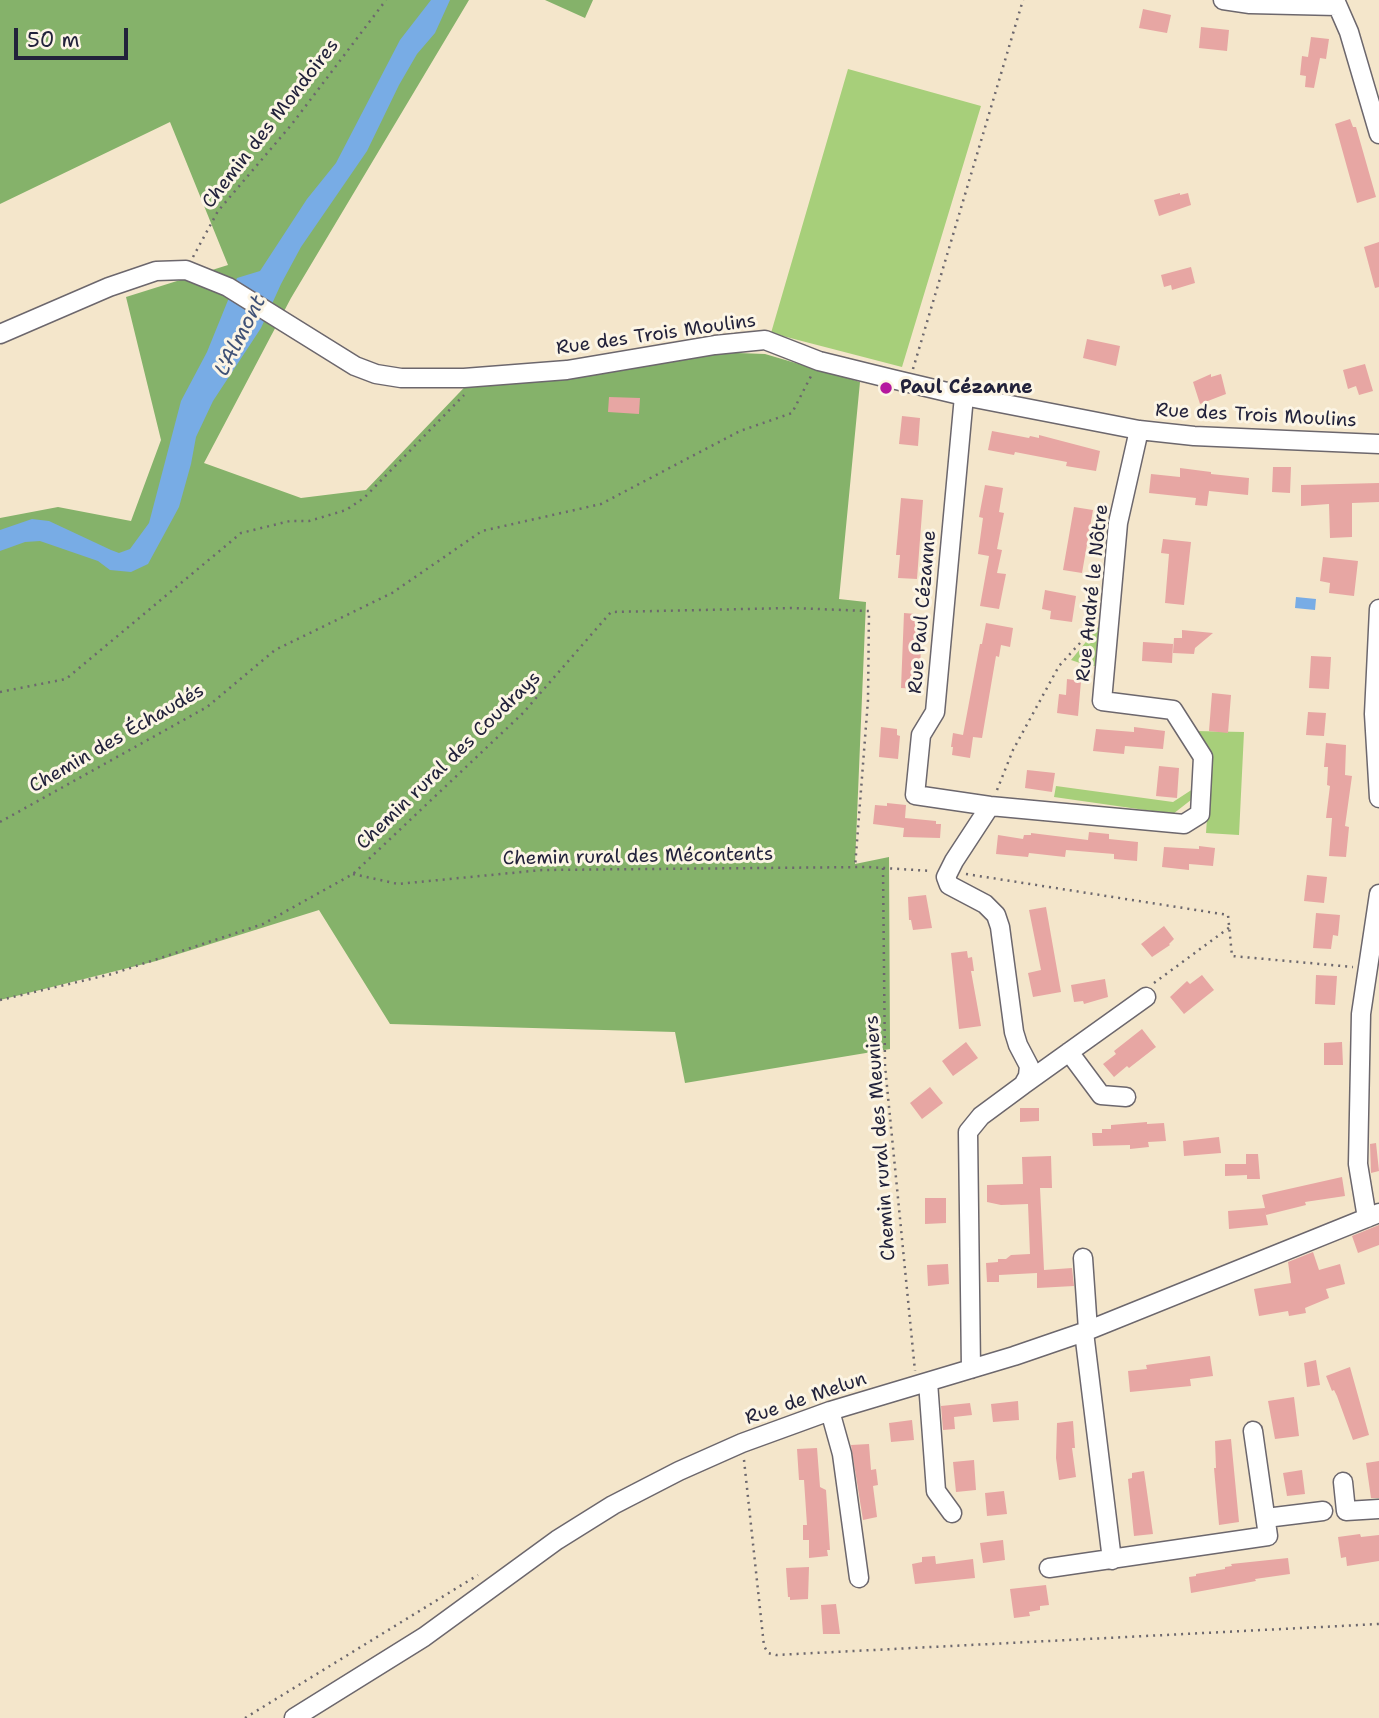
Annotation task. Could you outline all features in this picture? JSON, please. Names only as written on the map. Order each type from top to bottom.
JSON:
[{"type":"street","points":[[1223,0],[1250,4],[1336,3],[1349,32],[1379,134]]},
{"type":"street","name":"Rue des Trois Moulins","points":[[186,270],[228,287],[355,366],[376,374],[401,378],[464,378],[567,370],[715,345],[765,340],[819,361],[909,383],[1139,430],[1194,436],[1379,444]]},
{"type":"street","points":[[0,334],[109,287],[156,271],[186,270]]},
{"type":"street","name":"Rue Paul Cézanne","points":[[964,396],[935,712],[921,735],[915,795],[990,806]]},
{"type":"street","name":"Rue André le Nôtre","points":[[990,806],[1184,824],[1200,814],[1203,757],[1174,710],[1102,701],[1118,523],[1139,430]]},
{"type":"street","points":[[1379,609],[1374,714],[1379,798]]},
{"type":"street","points":[[990,806],[946,877],[949,885],[985,904],[996,915],[1000,927],[1014,1032],[1029,1066],[1023,1085]]},
{"type":"street","points":[[1373,1215],[1358,1164],[1361,1014],[1379,894]]},
{"type":"street","points":[[971,1368],[968,1132],[981,1116],[1146,997]]},
{"type":"street","points":[[1069,1052],[1101,1095],[1126,1097]]},
{"type":"street","name":"Rue de Melun","points":[[294,1718],[424,1637],[557,1540],[613,1505],[679,1471],[742,1443],[830,1411],[1086,1331],[1373,1215]]},
{"type":"street","points":[[1083,1258],[1086,1331],[1112,1560]]},
{"type":"street","points":[[922,1383],[936,1491],[952,1513]]},
{"type":"street","points":[[830,1411],[842,1454],[859,1578]]},
{"type":"street","points":[[1049,1568],[1268,1536],[1252,1431]]},
{"type":"street","points":[[1343,1482],[1346,1511],[1379,1509]]},
{"type":"street","points":[[1266,1518],[1323,1511]]},
{"type":"path","name":"Chemin des Mondoires","points":[[186,270],[218,211],[292,124],[386,0]]},
{"type":"path","points":[[909,383],[1023,0]]},
{"type":"path","name":"Chemin des Échaudés","points":[[0,822],[206,707],[275,650],[393,593],[482,531],[601,504],[740,431],[792,413],[819,361]]},
{"type":"path","points":[[0,692],[66,679],[241,533],[290,521],[309,521],[346,510],[364,498],[464,396],[464,378]]},
{"type":"path","name":"Chemin rural des Coudrays","points":[[0,1000],[112,974],[263,924],[353,874],[523,713],[611,612],[790,608],[869,611],[868,700],[855,867]]},
{"type":"path","points":[[990,806],[1013,750],[1059,666],[1094,627]]},
{"type":"path","points":[[883,868],[947,872],[1228,915],[1232,956],[1369,968]]},
{"type":"path","name":"Chemin rural des Mécontents","points":[[353,874],[398,884],[542,870],[883,868]]},
{"type":"path","name":"Chemin rural des Meuniers","points":[[883,868],[885,1066],[922,1383]]},
{"type":"path","points":[[1146,997],[1142,992],[1230,927]]},
{"type":"path","points":[[742,1443],[764,1646],[768,1653],[776,1656],[1379,1624]]},
{"type":"path","points":[[245,1718],[487,1570]]},
{"type":"green space","points":[[0,0],[469,0],[291,298],[204,463],[301,498],[366,490],[480,371],[658,350],[765,354],[860,382],[839,599],[866,602],[855,864],[889,857],[890,1049],[685,1083],[675,1032],[390,1024],[319,910],[156,961],[0,1000],[0,518],[58,507],[131,521],[161,440],[126,297],[228,265],[170,122],[0,204]]},
{"type":"green space","points":[[545,0],[593,0],[585,18]]},
{"type":"green space","points":[[848,69],[981,106],[902,367],[771,333]]},
{"type":"green space","points":[[1104,620],[1101,666],[1089,666],[1071,660]]},
{"type":"green space","points":[[1195,731],[1244,732],[1239,835],[1206,833],[1211,760]]},
{"type":"green space","points":[[1056,786],[1173,802],[1196,787],[1196,796],[1173,814],[1054,797]]},
{"type":"water","name":"L'Almont","points":[[431,0],[450,0],[435,33],[417,54],[399,85],[367,151],[301,247],[261,328],[213,401],[196,437],[179,507],[148,564],[131,572],[110,570],[98,561],[40,541],[25,542],[0,551],[0,530],[32,519],[49,521],[119,553],[130,549],[149,523],[181,401],[207,352],[237,278],[260,271],[307,199],[336,163],[400,40]]},
{"type":"water","points":[[1296,597],[1316,599],[1315,610],[1295,608]]},
{"type":"building","points":[[1143,9],[1171,15],[1167,33],[1139,28]]},
{"type":"building","points":[[1201,27],[1229,30],[1227,51],[1199,48]]},
{"type":"building","points":[[1311,37],[1329,39],[1326,59],[1320,58],[1314,88],[1305,87],[1306,76],[1300,75],[1302,56],[1308,57]]},
{"type":"building","points":[[1350,119],[1353,127],[1356,127],[1376,197],[1357,203],[1335,124]]},
{"type":"building","points":[[1188,193],[1191,205],[1159,216],[1154,200]]},
{"type":"building","points":[[1379,242],[1379,287],[1375,288],[1364,247]]},
{"type":"building","points":[[1191,267],[1195,283],[1172,290],[1171,285],[1164,287],[1161,275]]},
{"type":"building","points":[[1087,339],[1120,346],[1116,366],[1083,358]]},
{"type":"building","points":[[1365,364],[1373,391],[1359,395],[1356,386],[1348,389],[1343,370]]},
{"type":"building","points":[[1211,374],[1211,377],[1221,374],[1226,394],[1200,404],[1193,382]]},
{"type":"building","points":[[609,397],[640,398],[639,414],[608,412]]},
{"type":"building","points":[[902,416],[920,418],[918,446],[899,444]]},
{"type":"building","points":[[992,431],[1029,438],[1039,438],[1039,435],[1100,451],[1096,471],[1066,466],[1067,462],[988,450]]},
{"type":"building","points":[[1273,467],[1291,467],[1290,493],[1272,492]]},
{"type":"building","points":[[1180,468],[1249,478],[1248,495],[1209,491],[1207,506],[1195,505],[1196,498],[1149,493],[1151,474],[1180,477]]},
{"type":"building","points":[[1379,483],[1379,502],[1352,503],[1352,537],[1330,538],[1329,504],[1301,506],[1301,485]]},
{"type":"building","points":[[985,485],[1003,488],[999,512],[1004,513],[997,549],[1002,550],[997,573],[1006,574],[999,609],[980,606],[989,556],[978,554],[983,518],[979,517]]},
{"type":"building","points":[[901,498],[923,500],[917,579],[898,578],[900,555],[896,555]]},
{"type":"building","points":[[1074,507],[1093,510],[1082,573],[1063,570]]},
{"type":"building","points":[[1163,539],[1191,542],[1184,605],[1165,603],[1169,554],[1161,553]]},
{"type":"building","points":[[1323,557],[1358,561],[1354,596],[1329,593],[1330,583],[1320,581]]},
{"type":"building","points":[[1045,590],[1076,596],[1072,622],[1050,619],[1051,611],[1042,609]]},
{"type":"building","points":[[904,613],[916,614],[915,627],[922,627],[919,689],[901,688]]},
{"type":"building","points":[[986,623],[1013,628],[1010,647],[1001,645],[999,657],[996,656],[982,738],[973,737],[970,758],[952,755],[953,733],[963,735]]},
{"type":"building","points":[[1182,630],[1213,633],[1195,648],[1194,654],[1173,653],[1174,638],[1182,638]]},
{"type":"building","points":[[1143,642],[1173,644],[1172,663],[1142,661]]},
{"type":"building","points":[[1311,656],[1331,657],[1329,689],[1309,688]]},
{"type":"building","points":[[1067,679],[1081,681],[1078,716],[1057,713],[1059,694],[1066,695]]},
{"type":"building","points":[[1212,693],[1231,695],[1228,733],[1209,731]]},
{"type":"building","points":[[1308,712],[1326,713],[1324,736],[1306,735]]},
{"type":"building","points":[[881,727],[897,729],[897,735],[900,736],[898,759],[879,757]]},
{"type":"building","points":[[1134,727],[1165,731],[1163,749],[1125,746],[1124,754],[1093,751],[1096,729],[1134,732]]},
{"type":"building","points":[[1326,743],[1346,745],[1345,775],[1352,776],[1345,826],[1349,827],[1346,857],[1329,856],[1332,818],[1326,818],[1330,786],[1327,785],[1328,767],[1324,767]]},
{"type":"building","points":[[1159,766],[1179,768],[1177,798],[1156,796]]},
{"type":"building","points":[[1027,770],[1055,773],[1052,792],[1025,788]]},
{"type":"building","points":[[887,803],[906,805],[905,818],[936,821],[936,824],[941,824],[940,838],[903,837],[904,828],[873,824],[875,805],[887,806]]},
{"type":"building","points":[[1089,832],[1109,834],[1109,839],[1138,842],[1137,861],[1114,859],[1114,854],[1066,850],[1065,857],[1029,853],[1028,857],[996,854],[998,835],[1023,839],[1024,835],[1031,833],[1088,840]]},
{"type":"building","points":[[1199,846],[1215,848],[1213,866],[1189,864],[1189,870],[1162,867],[1164,847],[1199,849]]},
{"type":"building","points":[[1307,875],[1327,877],[1324,903],[1304,901]]},
{"type":"building","points":[[926,895],[932,928],[913,930],[909,920],[908,897]]},
{"type":"building","points":[[1046,907],[1061,992],[1033,997],[1028,973],[1041,970],[1029,910]]},
{"type":"building","points":[[1316,913],[1340,915],[1338,936],[1333,935],[1331,949],[1313,948]]},
{"type":"building","points":[[1164,926],[1174,939],[1170,945],[1152,957],[1141,944]]},
{"type":"building","points":[[967,951],[968,958],[972,957],[974,971],[971,971],[981,1026],[959,1029],[951,953]]},
{"type":"building","points":[[1202,975],[1214,990],[1184,1014],[1170,997],[1187,981],[1190,984]]},
{"type":"building","points":[[1316,975],[1337,976],[1335,1005],[1315,1004]]},
{"type":"building","points":[[1105,979],[1108,997],[1084,1004],[1083,1001],[1074,1002],[1071,985]]},
{"type":"building","points":[[1142,1029],[1156,1047],[1114,1077],[1103,1064],[1116,1054],[1114,1051]]},
{"type":"building","points":[[966,1042],[978,1058],[953,1076],[942,1061]]},
{"type":"building","points":[[1342,1042],[1343,1065],[1324,1065],[1324,1043]]},
{"type":"building","points":[[930,1087],[943,1103],[922,1119],[910,1103]]},
{"type":"building","points":[[1020,1108],[1039,1108],[1039,1121],[1020,1122]]},
{"type":"building","points":[[1164,1123],[1166,1141],[1148,1142],[1149,1147],[1130,1149],[1130,1145],[1093,1146],[1092,1133],[1102,1133],[1102,1129],[1111,1129],[1111,1125]]},
{"type":"building","points":[[1219,1137],[1221,1153],[1184,1156],[1183,1141]]},
{"type":"building","points":[[1376,1143],[1379,1171],[1371,1173],[1370,1144]]},
{"type":"building","points":[[1246,1154],[1258,1154],[1260,1179],[1247,1179],[1247,1175],[1225,1176],[1225,1164],[1246,1164]]},
{"type":"building","points":[[1051,1156],[1052,1188],[1040,1188],[1044,1270],[1072,1268],[1074,1286],[1037,1288],[1037,1273],[999,1275],[999,1282],[987,1282],[986,1263],[998,1262],[998,1259],[1006,1259],[1011,1255],[1030,1254],[1028,1204],[1001,1205],[987,1202],[987,1185],[1023,1184],[1022,1157]]},
{"type":"building","points":[[1342,1177],[1345,1196],[1305,1202],[1306,1205],[1266,1215],[1265,1211],[1268,1225],[1229,1229],[1228,1211],[1265,1208],[1262,1195]]},
{"type":"building","points":[[925,1198],[946,1198],[946,1223],[925,1224]]},
{"type":"building","points":[[1379,1225],[1379,1245],[1358,1253],[1352,1236]]},
{"type":"building","points":[[1313,1252],[1319,1270],[1340,1264],[1345,1284],[1326,1289],[1329,1298],[1305,1308],[1306,1313],[1289,1316],[1288,1311],[1259,1316],[1254,1289],[1291,1283],[1288,1262]]},
{"type":"building","points":[[948,1264],[949,1284],[928,1286],[927,1265]]},
{"type":"building","points":[[1210,1356],[1213,1376],[1190,1379],[1191,1386],[1130,1392],[1128,1371],[1147,1369],[1146,1365]]},
{"type":"building","points":[[1316,1360],[1320,1385],[1307,1387],[1304,1363]]},
{"type":"building","points":[[1350,1367],[1369,1435],[1353,1440],[1337,1396],[1326,1376]]},
{"type":"building","points":[[1294,1397],[1299,1436],[1275,1439],[1268,1401]]},
{"type":"building","points":[[1018,1401],[1019,1420],[993,1422],[991,1404]]},
{"type":"building","points":[[970,1403],[972,1415],[954,1417],[955,1429],[943,1430],[941,1406]]},
{"type":"building","points":[[912,1420],[914,1440],[891,1442],[889,1423]]},
{"type":"building","points":[[1073,1421],[1075,1448],[1072,1448],[1076,1477],[1059,1480],[1056,1458],[1057,1423]]},
{"type":"building","points":[[1231,1439],[1239,1522],[1219,1525],[1214,1468],[1215,1441]]},
{"type":"building","points":[[869,1444],[871,1470],[876,1469],[878,1485],[873,1486],[877,1517],[863,1520],[851,1445]]},
{"type":"building","points":[[817,1448],[820,1487],[826,1490],[830,1550],[827,1550],[828,1556],[809,1558],[809,1540],[803,1540],[803,1525],[807,1525],[804,1480],[799,1480],[797,1449]]},
{"type":"building","points":[[974,1460],[976,1490],[956,1492],[953,1462]]},
{"type":"building","points":[[1379,1461],[1379,1498],[1371,1498],[1366,1463]]},
{"type":"building","points":[[1302,1470],[1305,1494],[1287,1496],[1283,1473]]},
{"type":"building","points":[[1144,1471],[1153,1534],[1134,1536],[1128,1479],[1132,1478],[1132,1473]]},
{"type":"building","points":[[1004,1491],[1007,1514],[987,1516],[985,1493]]},
{"type":"building","points":[[1360,1534],[1361,1537],[1379,1535],[1379,1561],[1347,1566],[1346,1557],[1341,1558],[1338,1537]]},
{"type":"building","points":[[1003,1540],[1005,1560],[983,1563],[980,1543]]},
{"type":"building","points":[[935,1556],[936,1564],[973,1559],[975,1578],[915,1584],[912,1564],[922,1562],[922,1557]]},
{"type":"building","points":[[1288,1558],[1290,1574],[1191,1593],[1189,1577],[1196,1574],[1225,1569],[1232,1566],[1231,1564]]},
{"type":"building","points":[[809,1567],[808,1599],[790,1600],[786,1568]]},
{"type":"building","points":[[1046,1585],[1049,1605],[1029,1612],[1030,1616],[1014,1618],[1010,1589]]},
{"type":"building","points":[[836,1604],[840,1634],[823,1634],[821,1605]]},
{"type":"place","name":"Paul Cézanne","points":[[886,388]]}]
